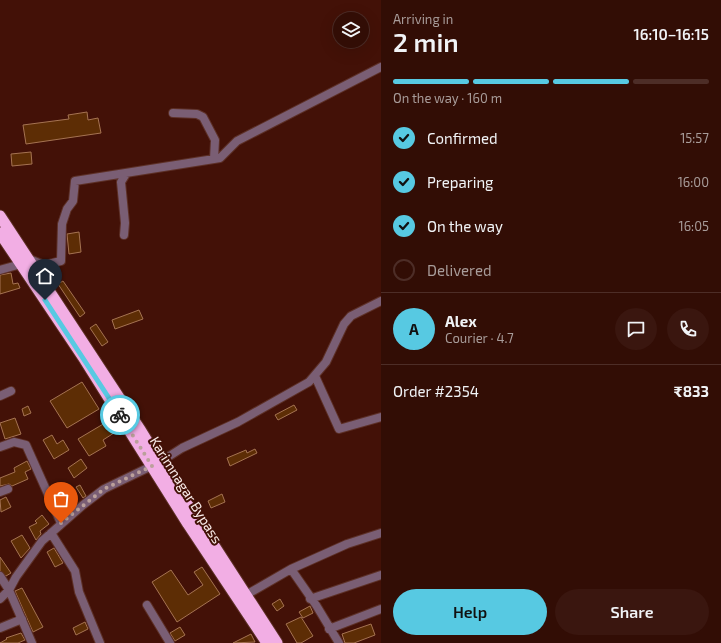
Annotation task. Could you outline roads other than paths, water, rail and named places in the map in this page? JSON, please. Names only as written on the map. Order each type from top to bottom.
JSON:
[{"type":"highway","points":[[0,216],[25,262]]},
{"type":"highway","name":"Karimnagar Bypass","points":[[0,233],[25,262],[152,450],[156,464],[267,643]]},
{"type":"highway","name":"Karimnagar Bypass","points":[[25,262],[89,366],[246,595],[277,643]]},
{"type":"street","points":[[0,270],[25,262],[44,265],[61,261],[62,224],[67,209],[73,201],[75,181],[220,158],[237,141],[381,67]]},
{"type":"street","points":[[173,113],[197,114],[203,117],[214,140],[214,159]]},
{"type":"street","points":[[124,235],[125,224],[121,182],[126,174]]},
{"type":"street","points":[[0,599],[9,590],[42,541],[61,523],[104,489],[156,464],[182,448],[238,422],[289,394],[315,376],[326,362],[344,324],[351,316],[381,301]]},
{"type":"street","points":[[315,376],[339,429],[381,417]]},
{"type":"street","points":[[0,447],[14,442],[26,445],[61,523]]},
{"type":"street","points":[[51,533],[75,571],[78,592],[100,643]]},
{"type":"street","points":[[246,595],[291,569],[347,544],[381,533]]},
{"type":"street","points":[[291,569],[310,598],[316,604],[338,643]]},
{"type":"street","points":[[310,598],[381,575]]},
{"type":"street","points":[[0,576],[9,590],[32,643]]},
{"type":"street","points":[[147,604],[170,643]]},
{"type":"street","points":[[329,629],[381,609]]},
{"type":"street","points":[[0,628],[22,619]]}]
